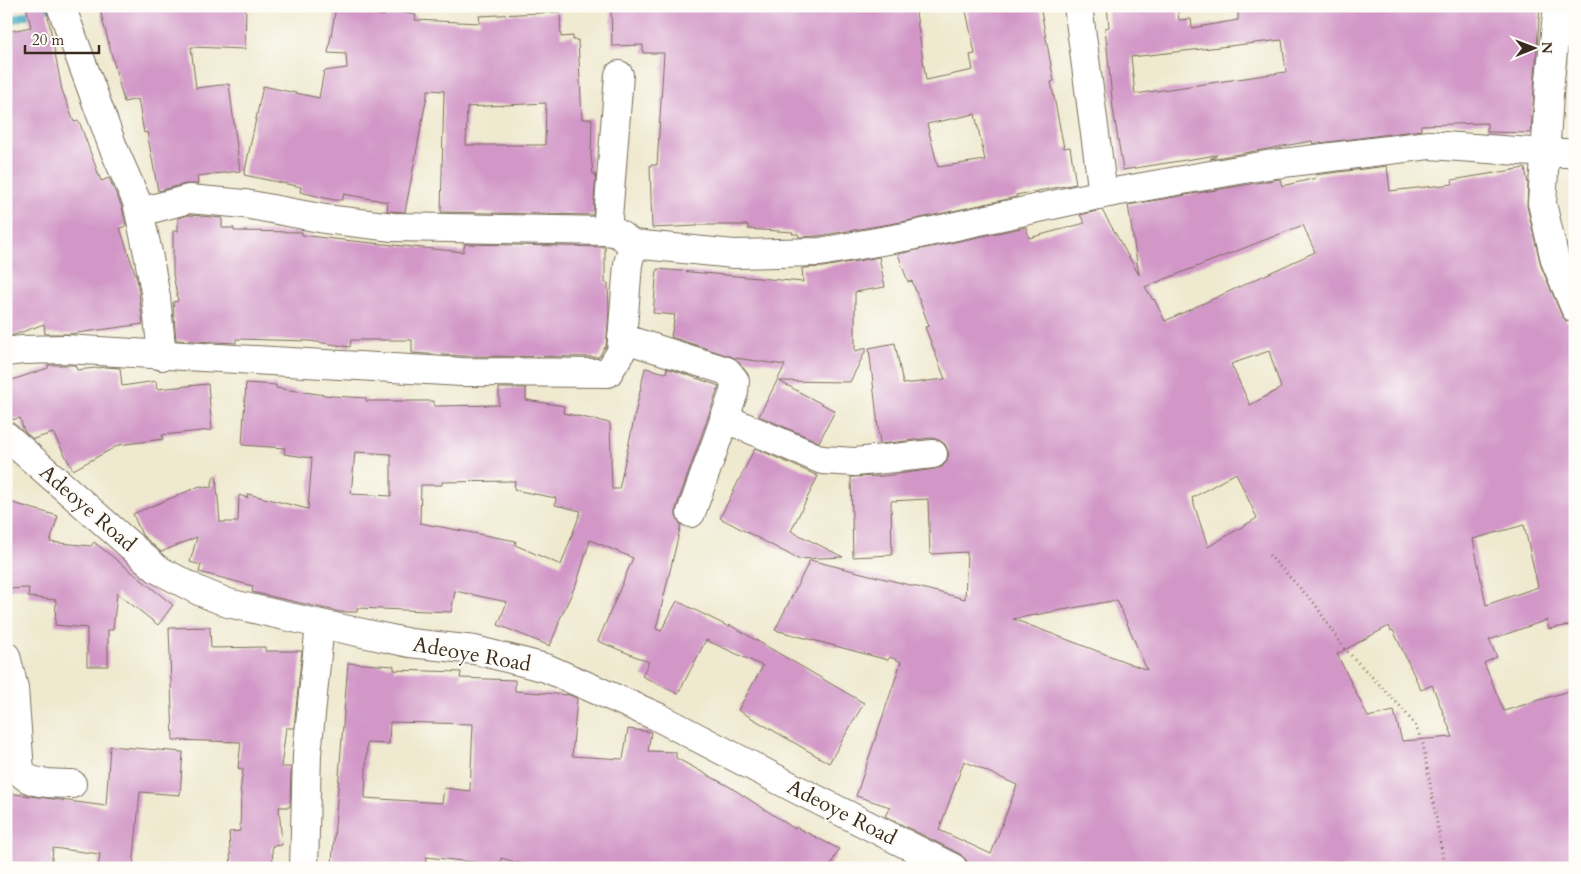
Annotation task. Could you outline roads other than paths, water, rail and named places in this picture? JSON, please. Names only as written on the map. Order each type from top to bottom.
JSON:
[{"type":"street","points":[[61,6],[140,212],[156,297],[162,356]]},
{"type":"street","points":[[1078,6],[1103,194]]},
{"type":"street","points":[[1558,6],[1550,80],[1542,202],[1555,260],[1575,308]]},
{"type":"street","points":[[607,231],[620,74]]},
{"type":"street","points":[[140,212],[189,199],[245,204],[325,219],[393,228],[607,231],[616,233],[633,244],[734,254],[820,252],[910,236],[1103,194],[1267,165],[1429,146],[1575,153]]},
{"type":"street","points":[[6,352],[65,349],[462,372],[608,373],[621,352],[628,264],[633,244]]},
{"type":"street","points":[[622,338],[727,371],[734,381],[734,392],[691,513]]},
{"type":"street","points":[[724,418],[822,460],[855,462],[933,454]]},
{"type":"street","name":"Adeoye Road","points":[[6,436],[157,570],[199,591],[228,603],[320,624],[410,643],[475,650],[546,668],[658,717],[953,868]]},
{"type":"street","points":[[304,868],[307,754],[320,624]]},
{"type":"street","points":[[6,656],[15,695],[20,771],[23,776],[33,780],[72,784]]},
{"type":"waterway","points":[[6,22],[52,6]]}]
